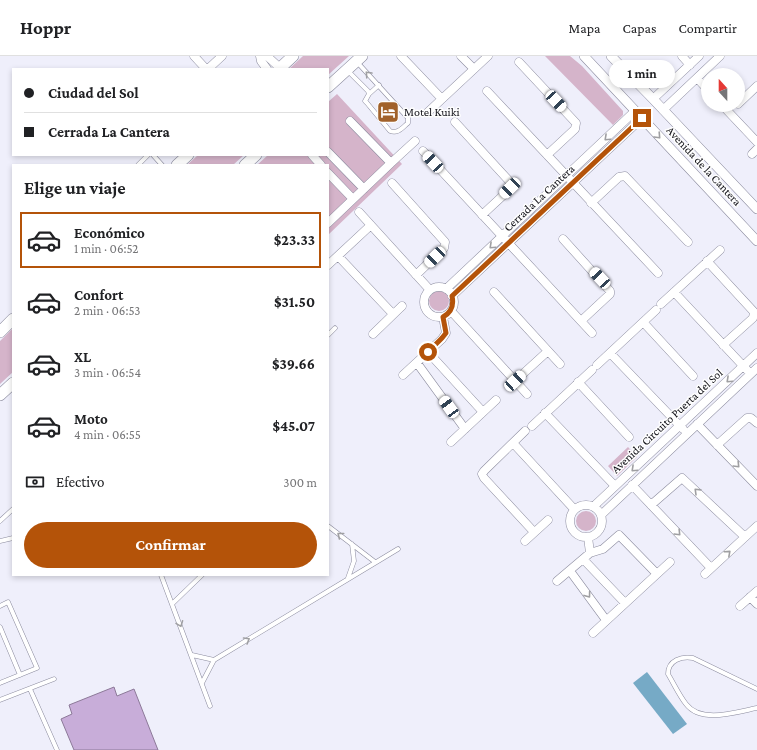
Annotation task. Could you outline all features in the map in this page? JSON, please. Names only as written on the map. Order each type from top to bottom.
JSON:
[{"type":"main road","points":[[280,68],[293,56]]},
{"type":"main road","points":[[329,87],[359,59]]},
{"type":"main road","points":[[178,164],[187,156]]},
{"type":"main road","points":[[246,164],[255,156]]},
{"type":"main road","points":[[0,331],[12,320]]},
{"type":"main road","points":[[0,395],[12,384]]},
{"type":"street","points":[[194,56],[206,68]]},
{"type":"street","points":[[208,68],[222,56]]},
{"type":"street","points":[[260,56],[261,62],[266,68]]},
{"type":"street","points":[[267,56],[280,68]]},
{"type":"street","points":[[401,56],[442,99]]},
{"type":"street","points":[[461,56],[474,69]]},
{"type":"street","points":[[428,112],[488,56]]},
{"type":"street","name":"Avenida de la Cantera","points":[[584,56],[757,241]]},
{"type":"street","name":"Avenida de la Cantera","points":[[611,56],[757,209]]},
{"type":"street","points":[[682,56],[690,65]]},
{"type":"street","points":[[653,99],[699,56]]},
{"type":"street","points":[[663,110],[720,56]]},
{"type":"street","points":[[519,62],[576,123],[575,128],[547,155]]},
{"type":"street","points":[[697,78],[701,82]]},
{"type":"street","points":[[672,82],[682,92]]},
{"type":"street","points":[[745,97],[757,86]]},
{"type":"street","points":[[486,91],[658,273]]},
{"type":"street","name":"Cerrada La Cantera","points":[[446,289],[635,111]]},
{"type":"street","points":[[729,112],[757,142]]},
{"type":"street","name":"Cerrada La Cantera","points":[[452,296],[642,118]]},
{"type":"street","points":[[350,121],[391,164]]},
{"type":"street","points":[[455,122],[511,183],[510,188],[482,215]]},
{"type":"street","points":[[329,222],[414,141]]},
{"type":"street","points":[[423,151],[592,333]]},
{"type":"street","points":[[329,153],[364,189]]},
{"type":"street","points":[[313,156],[319,164]]},
{"type":"street","points":[[329,174],[353,199]]},
{"type":"street","points":[[592,203],[619,177],[625,176],[688,242]]},
{"type":"street","points":[[392,183],[445,242],[444,248],[416,275]]},
{"type":"street","points":[[359,212],[430,290]]},
{"type":"street","points":[[329,265],[371,225]]},
{"type":"street","points":[[563,239],[610,291],[610,294],[581,321]]},
{"type":"street","points":[[534,532],[483,476],[484,471],[528,428],[720,250]]},
{"type":"street","points":[[338,256],[393,314]]},
{"type":"street","points":[[707,261],[754,312],[753,318],[723,345]]},
{"type":"street","points":[[438,287],[446,289],[452,296],[454,304],[451,311],[443,317],[436,317],[425,309],[423,302],[425,296],[430,290],[438,287]]},
{"type":"street","points":[[494,292],[560,364]]},
{"type":"street","points":[[674,292],[750,374]]},
{"type":"street","points":[[373,334],[402,306]]},
{"type":"street","points":[[451,311],[527,394]]},
{"type":"street","points":[[403,375],[446,333],[443,317]]},
{"type":"street","points":[[643,322],[693,376]]},
{"type":"street","points":[[515,381],[548,351]]},
{"type":"street","points":[[428,352],[483,412]]},
{"type":"street","points":[[610,353],[687,433]]},
{"type":"street","name":"Avenida Circuito Puerta del Sol","points":[[594,506],[757,353]]},
{"type":"street","points":[[416,362],[465,429]]},
{"type":"street","name":"Avenida Circuito Puerta del Sol","points":[[601,515],[757,368]]},
{"type":"street","points":[[578,382],[629,437]]},
{"type":"street","points":[[451,442],[496,400]]},
{"type":"street","points":[[545,413],[615,486]]},
{"type":"street","points":[[717,445],[747,418],[751,418],[757,423]]},
{"type":"street","points":[[697,424],[757,486]]},
{"type":"street","points":[[512,443],[574,509]]},
{"type":"street","points":[[651,505],[682,478],[745,537]]},
{"type":"street","points":[[632,485],[708,571],[757,526]]},
{"type":"street","points":[[583,504],[594,506],[601,515],[602,525],[595,534],[588,537],[580,536],[572,529],[569,519],[574,509],[583,504]]},
{"type":"street","points":[[525,541],[548,520]]},
{"type":"street","points":[[558,581],[590,553],[603,549],[619,535],[657,574]]},
{"type":"street","points":[[588,537],[590,553]]},
{"type":"street","points":[[583,559],[625,603]]},
{"type":"street","points":[[593,633],[670,562]]},
{"type":"street","points":[[570,570],[606,620]]},
{"type":"street","points":[[740,606],[757,591]]},
{"type":"street","points":[[750,597],[757,604]]},
{"type":"lane","points":[[359,59],[379,85],[408,118],[408,123],[398,132],[390,131],[366,103],[369,94],[379,85]]},
{"type":"lane","points":[[347,70],[368,91],[369,94]]},
{"type":"lane","points":[[139,164],[147,156]]},
{"type":"lane","points":[[153,156],[161,164]]},
{"type":"lane","points":[[329,334],[335,328]]},
{"type":"lane","points":[[0,521],[12,510]]},
{"type":"lane","points":[[329,527],[375,562]]},
{"type":"lane","points":[[0,541],[12,538]]},
{"type":"lane","points":[[348,578],[354,561],[352,544]]},
{"type":"lane","points":[[202,683],[214,660],[398,549]]},
{"type":"lane","points":[[161,576],[210,706]]},
{"type":"lane","points":[[172,604],[201,576]]},
{"type":"lane","points":[[0,606],[8,602],[37,668],[0,684]]},
{"type":"lane","points":[[0,627],[20,675]]},
{"type":"lane","points":[[192,655],[214,660]]},
{"type":"lane","points":[[757,688],[693,658],[684,656],[671,664],[668,669],[668,674],[686,705],[694,711],[716,716],[757,708]]},
{"type":"lane","points":[[0,700],[54,679]]},
{"type":"lane","points":[[30,689],[57,750]]},
{"type":"shaded area","points":[[303,56],[349,56],[329,74],[329,68],[290,68]]},
{"type":"shaded area","points":[[545,56],[570,56],[582,66],[623,111],[623,115],[613,125]]},
{"type":"shaded area","points":[[337,94],[402,164],[329,234],[329,164],[258,164],[267,156],[329,156],[329,101]]},
{"type":"shaded area","points":[[197,156],[243,156],[234,164],[188,164]]},
{"type":"shaded area","points":[[439,291],[446,294],[449,301],[446,308],[439,311],[432,308],[429,301],[432,294]]},
{"type":"shaded area","points":[[12,329],[12,373],[0,384],[0,341]]},
{"type":"shaded area","points":[[628,447],[637,457],[617,476],[608,466]]},
{"type":"shaded area","points":[[582,511],[590,511],[596,517],[596,525],[590,531],[582,531],[576,525],[576,517]]},
{"type":"water","points":[[647,672],[687,724],[673,734],[633,683]]},
{"type":"building","points":[[114,687],[117,696],[134,689],[158,750],[74,750],[61,719],[72,714],[69,705]]},
{"type":"place","name":"Motel Kuiki","points":[[388,112]]},
{"type":"route","points":[[428,352],[446,333],[443,317],[451,311],[454,304],[452,296],[642,118]]}]
